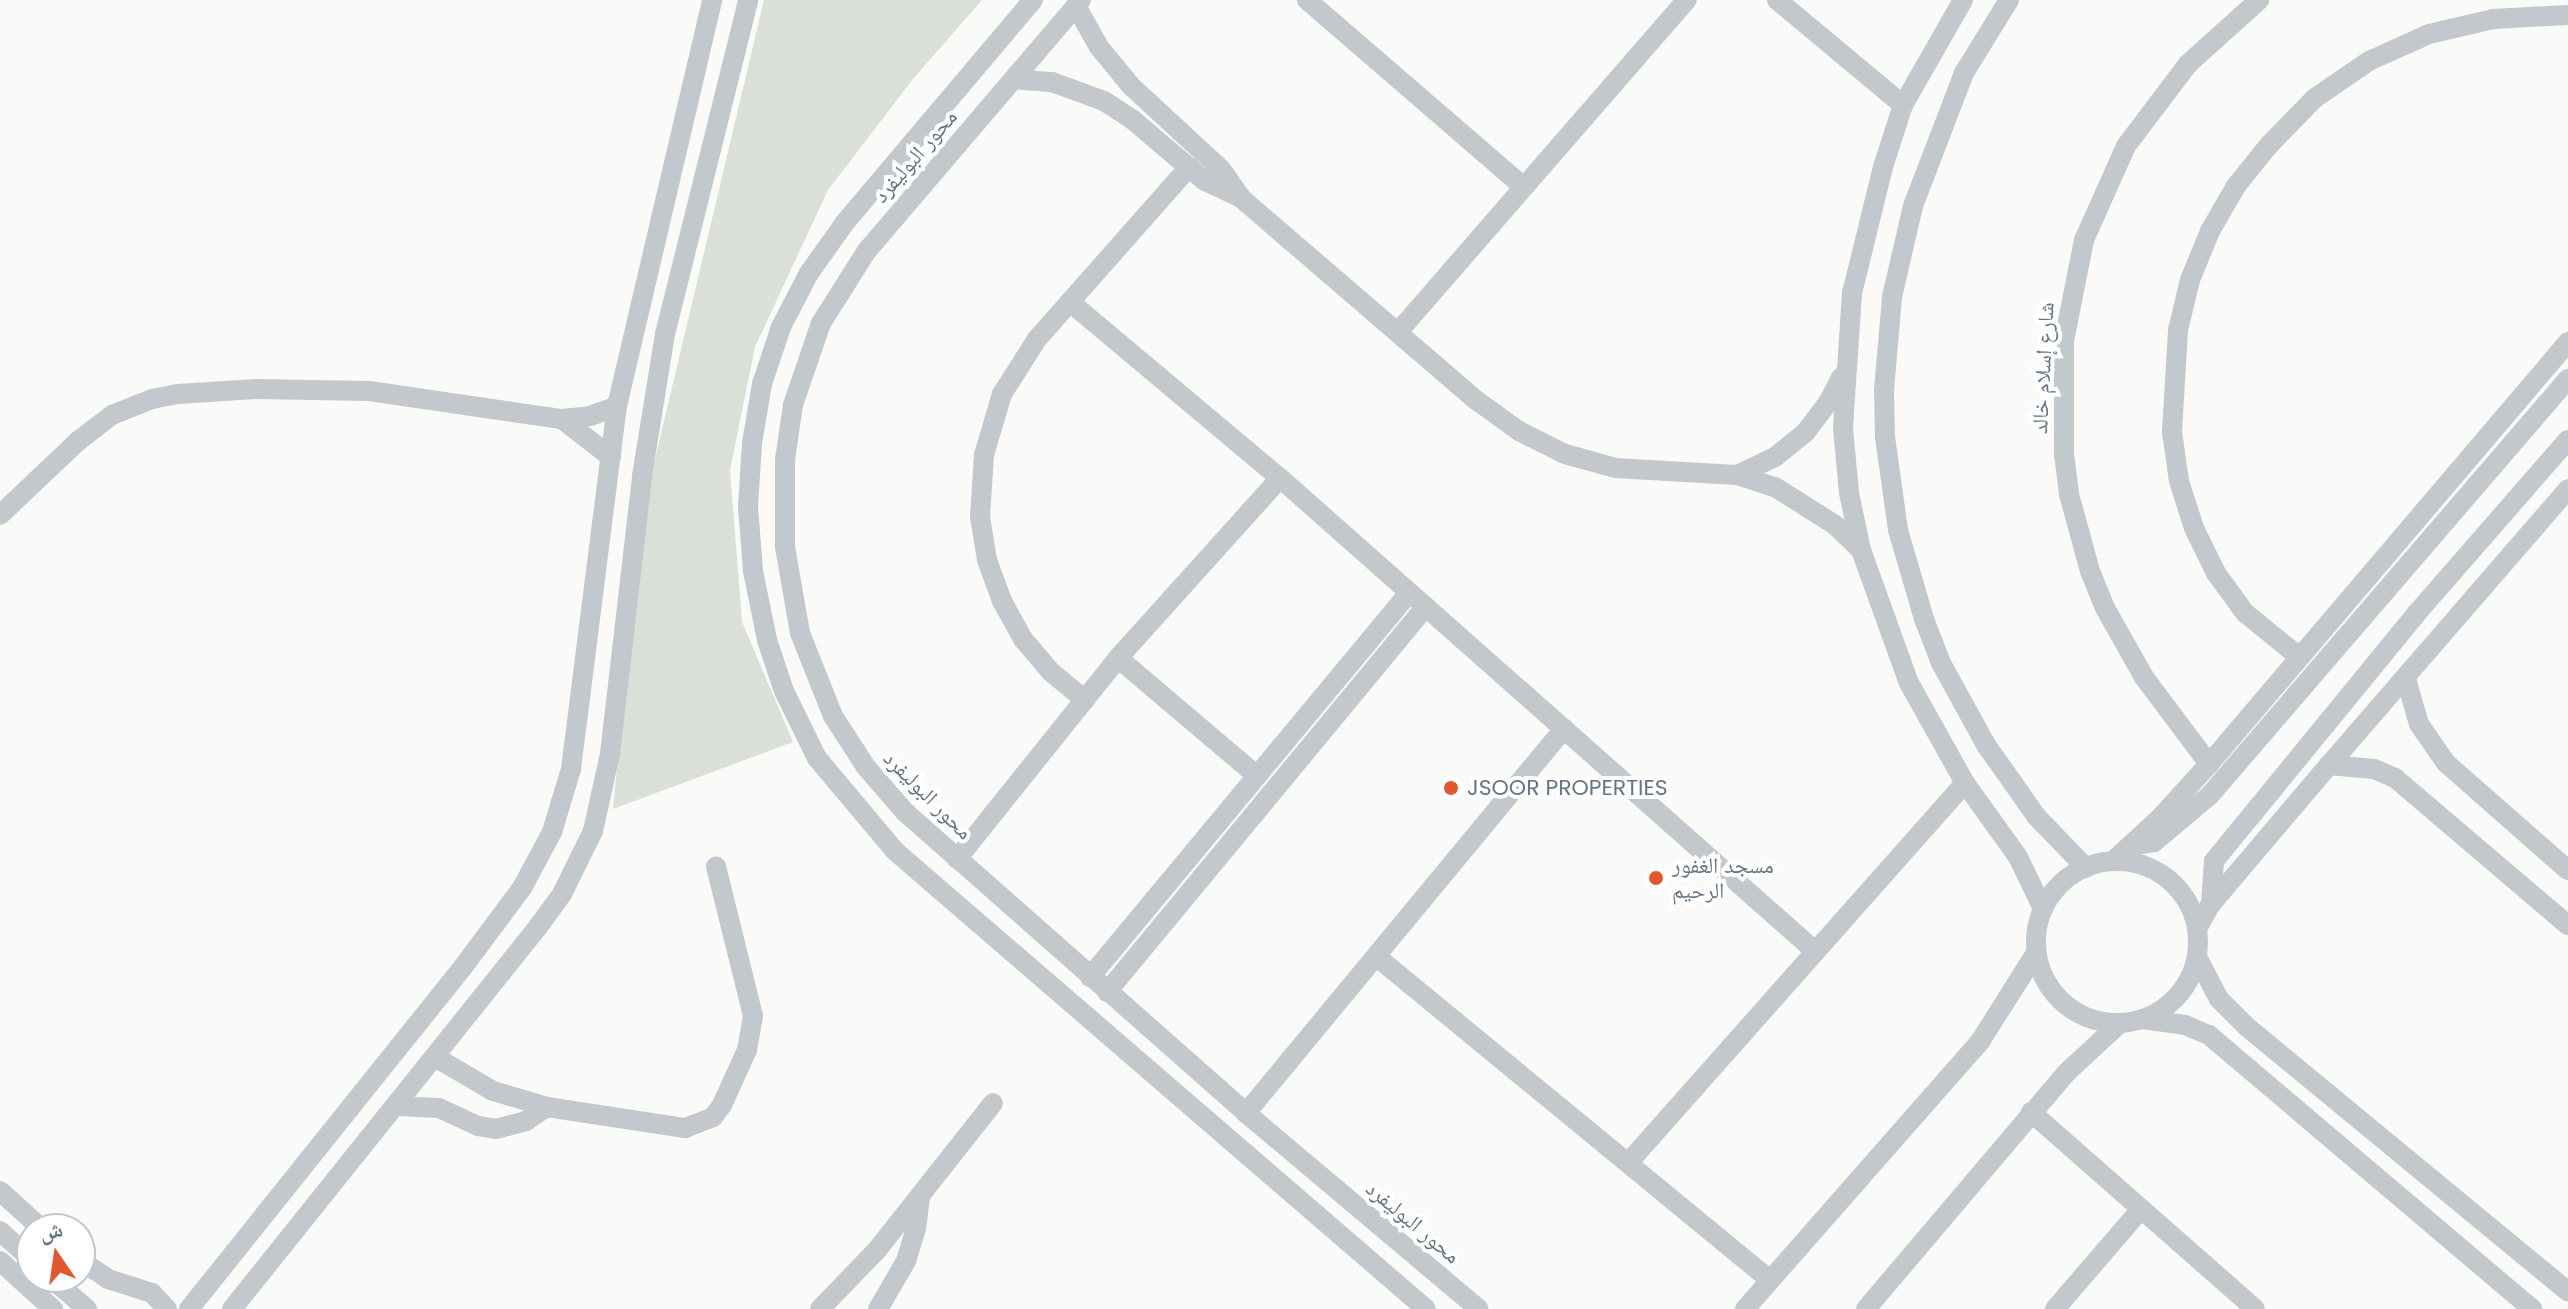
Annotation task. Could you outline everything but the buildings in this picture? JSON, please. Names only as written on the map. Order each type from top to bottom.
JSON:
[{"type":"street","points":[[189,1309],[466,963],[522,888],[552,832],[571,769],[617,406],[712,0]]},
{"type":"street","points":[[216,1275],[238,1303],[562,894],[600,809],[613,727],[642,476],[665,334],[748,0]]},
{"type":"street","name":"محور البوليفرد","points":[[1033,0],[853,212],[809,273],[781,327],[762,384],[752,443],[748,507],[753,571],[767,640],[784,691],[817,758],[895,851],[1426,1309]]},
{"type":"street","points":[[1307,0],[1330,7],[1524,187]]},
{"type":"street","points":[[1398,332],[1687,0]]},
{"type":"street","points":[[1777,0],[1903,105]]},
{"type":"street","points":[[1963,0],[1903,105],[1883,167],[1855,277],[1845,369],[1843,428],[1849,493],[1861,550],[1909,683],[1965,783],[2018,857],[2043,909]]},
{"type":"street","points":[[2009,0],[1964,73],[1913,206],[1892,297],[1884,390],[1885,437],[1898,530],[1924,619],[1941,663],[1970,718],[2036,816],[2086,868]]},
{"type":"street","name":"شارع إسلام خالد","points":[[2209,764],[2130,655],[2090,571],[2069,494],[2064,455],[2064,341],[2084,240],[2126,146],[2188,64],[2259,0]]},
{"type":"street","points":[[1079,3],[1099,47],[1131,86],[1221,169],[1241,198],[1508,423],[1565,454],[1615,468],[1737,475],[1775,487],[1807,504],[1861,550]]},
{"type":"street","name":"محور البوليفرد","points":[[1079,3],[868,249],[835,297],[800,377],[785,460],[783,518],[789,575],[800,633],[820,689],[849,742],[884,790],[1107,992],[1479,1309]]},
{"type":"street","points":[[2298,656],[2245,613],[2216,573],[2194,528],[2179,481],[2172,432],[2178,330],[2190,280],[2210,231],[2236,186],[2269,145],[2315,98],[2369,61],[2442,31],[2493,19],[2568,15]]},
{"type":"street","points":[[1014,79],[1052,82],[1104,101],[1216,189],[1241,198]]},
{"type":"street","points":[[1085,700],[1051,672],[1023,639],[1009,614],[987,560],[980,517],[984,455],[1002,394],[1037,339],[1189,167]]},
{"type":"street","points":[[1070,302],[1280,478],[1815,951]]},
{"type":"street","points":[[2113,861],[2209,764],[2568,342]]},
{"type":"street","points":[[1737,475],[1775,457],[1805,433],[1828,403],[1845,369]]},
{"type":"street","points":[[2131,845],[2154,842],[2210,795],[2568,379]]},
{"type":"street","points":[[0,515],[78,441],[112,415],[152,399],[178,394],[269,389],[369,391],[562,419],[590,416],[617,406]]},
{"type":"street","points":[[562,419],[611,457]]},
{"type":"street","points":[[2211,904],[2214,861],[2416,614],[2568,440]]},
{"type":"street","points":[[957,859],[1118,658],[1280,478]]},
{"type":"street","points":[[2198,927],[2211,904],[2568,489]]},
{"type":"street","points":[[1090,977],[1409,593]]},
{"type":"street","points":[[1107,992],[1426,607]]},
{"type":"street","points":[[1118,658],[1257,776]]},
{"type":"street","points":[[2406,679],[2419,724],[2446,763],[2568,870]]},
{"type":"street","points":[[1246,1113],[1564,729]]},
{"type":"street","points":[[2329,765],[2374,769],[2395,778],[2568,925]]},
{"type":"street","points":[[1628,1163],[1965,783]]},
{"type":"street","points":[[1745,1309],[1981,1040],[2036,953],[2043,909],[2060,885],[2086,868],[2113,861],[2146,866],[2168,879],[2185,897],[2198,927],[2198,959],[2193,974],[2177,999],[2166,1008],[2128,1022],[2090,1047],[2031,1112],[1866,1309]]},
{"type":"street","points":[[435,1057],[493,1091],[547,1107],[685,1128],[700,1125],[722,1105],[747,1050],[753,1016],[716,867]]},
{"type":"street","points":[[2036,953],[2047,985],[2058,998],[2085,1018],[2185,1025],[2209,1035],[2532,1309]]},
{"type":"street","points":[[1377,957],[1770,1280]]},
{"type":"street","points":[[2198,959],[2219,999],[2247,1027],[2568,1292]]},
{"type":"street","points":[[820,1309],[877,1250],[993,1103]]},
{"type":"street","points":[[397,1106],[439,1108],[478,1126],[496,1129],[526,1121],[547,1107]]},
{"type":"street","points":[[2031,1112],[2255,1309]]},
{"type":"street","points":[[0,1191],[24,1213]]},
{"type":"street","points":[[878,1309],[906,1261],[916,1229],[920,1196]]},
{"type":"street","points":[[2055,1309],[2141,1209]]},
{"type":"street","points":[[0,1231],[16,1246]]},
{"type":"street","points":[[0,1261],[53,1309]]},
{"type":"street","points":[[96,1271],[108,1279],[152,1293],[167,1309]]},
{"type":"street","points":[[68,1293],[87,1309]]},
{"type":"shaded area","points":[[764,0],[982,0],[913,79],[828,190],[755,347],[730,470],[742,622],[793,742],[613,809],[642,514]]},
{"type":"place","name":"JSOOR PROPERTIES","points":[[1451,788]]},
{"type":"place","name":"مسجد الغفور الرحيم","points":[[1656,878]]}]
